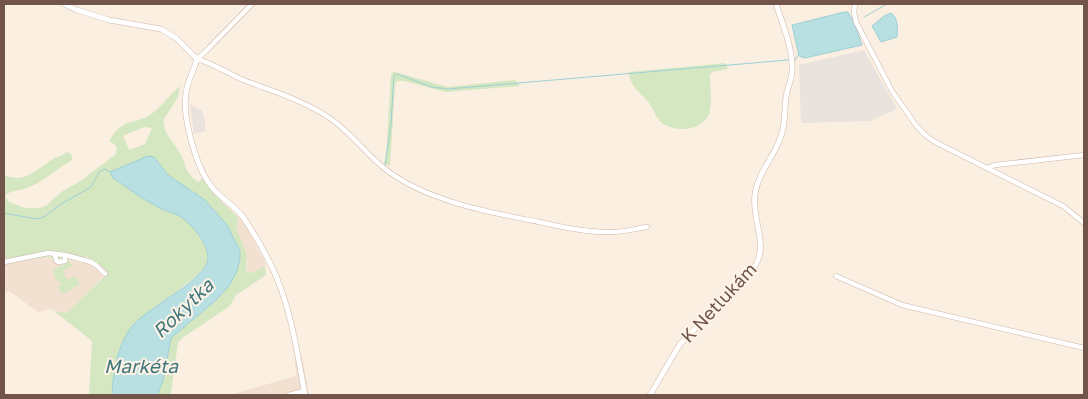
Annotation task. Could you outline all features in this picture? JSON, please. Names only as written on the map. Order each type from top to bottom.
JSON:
[{"type":"street","points":[[64,4],[109,20],[161,29],[176,38],[196,59],[206,61],[233,75],[304,103],[332,120],[390,173],[428,193],[500,214],[580,230],[613,232],[647,227]]},
{"type":"street","points":[[252,4],[196,59],[194,70],[186,89],[186,109],[194,150],[204,175],[220,196],[236,208],[244,218],[272,266],[289,310],[305,393],[289,395]]},
{"type":"street","name":"K Netlukám","points":[[650,395],[680,344],[751,272],[760,255],[762,243],[755,212],[756,192],[761,173],[782,134],[786,115],[786,99],[792,72],[788,42],[776,4]]},
{"type":"street","points":[[855,4],[856,22],[868,46],[892,91],[924,134],[936,142],[1063,206],[1084,223]]},
{"type":"street","points":[[987,168],[995,165],[1084,155]]},
{"type":"street","points":[[4,262],[44,254],[65,255],[96,265],[105,274]]},
{"type":"street","points":[[836,276],[902,305],[1084,348]]},
{"type":"shaded area","points":[[864,50],[897,109],[870,121],[801,123],[799,65]]},
{"type":"shaded area","points":[[190,104],[202,111],[205,131],[194,134]]},
{"type":"shaded area","points":[[238,217],[241,218],[265,262],[265,266],[254,272],[248,273],[246,270],[248,261],[236,229]]},
{"type":"shaded area","points":[[47,257],[92,265],[103,277],[67,313],[49,309],[38,312],[9,291],[4,293],[4,264]]},
{"type":"shaded area","points":[[302,357],[309,395],[230,395],[296,376],[295,359]]},
{"type":"green space","points":[[725,63],[728,69],[712,72],[710,75],[711,101],[708,117],[697,126],[683,129],[668,126],[660,121],[649,103],[633,86],[629,72]]},
{"type":"green space","points":[[393,72],[448,87],[515,80],[520,86],[446,92],[404,81],[397,81],[395,85],[390,166],[384,163],[386,157],[391,75]]},
{"type":"green space","points":[[180,86],[178,97],[164,119],[167,133],[192,177],[198,182],[203,178],[219,199],[238,217],[236,229],[246,254],[246,271],[248,273],[254,272],[265,266],[266,275],[236,295],[230,306],[181,339],[178,343],[171,393],[168,395],[157,395],[171,338],[215,301],[240,251],[227,225],[193,191],[178,184],[168,175],[154,157],[113,178],[152,204],[184,218],[205,245],[208,255],[207,263],[200,273],[152,308],[112,390],[112,395],[89,395],[92,341],[54,311],[67,313],[108,273],[99,264],[86,256],[85,262],[47,257],[4,264],[4,175],[17,178],[23,177],[54,158],[68,152],[72,155],[72,160],[30,187],[11,192],[5,196],[9,202],[25,208],[46,206],[61,192],[79,182],[116,154],[116,146],[109,142],[119,128],[124,124],[142,119],[154,112]],"holes":[[[144,127],[152,128],[145,144],[129,150],[123,136]]]},
{"type":"green space","points":[[69,261],[72,266],[62,272],[68,280],[75,276],[80,284],[63,294],[57,287],[61,284],[59,280],[56,281],[53,270]]},
{"type":"water","points":[[848,12],[854,22],[862,45],[805,58],[799,56],[792,25]]},
{"type":"water","points":[[891,13],[896,20],[897,37],[881,42],[872,26]]},
{"type":"water","name":"Markéta","points":[[148,156],[154,157],[168,175],[205,200],[227,225],[240,251],[240,258],[237,271],[229,286],[215,301],[171,338],[163,381],[157,395],[112,395],[117,358],[129,331],[142,317],[195,278],[207,263],[208,257],[202,239],[185,220],[152,204],[113,178],[110,172]]},
{"type":"waterway","points":[[864,17],[887,4]]},
{"type":"waterway","points":[[795,60],[799,54]]},
{"type":"waterway","points":[[385,166],[391,123],[394,76],[397,74],[432,87],[448,89],[788,60]]},
{"type":"waterway","name":"Rokytka","points":[[4,213],[36,219],[44,217],[61,204],[91,187],[99,172],[105,169],[110,172]]}]
